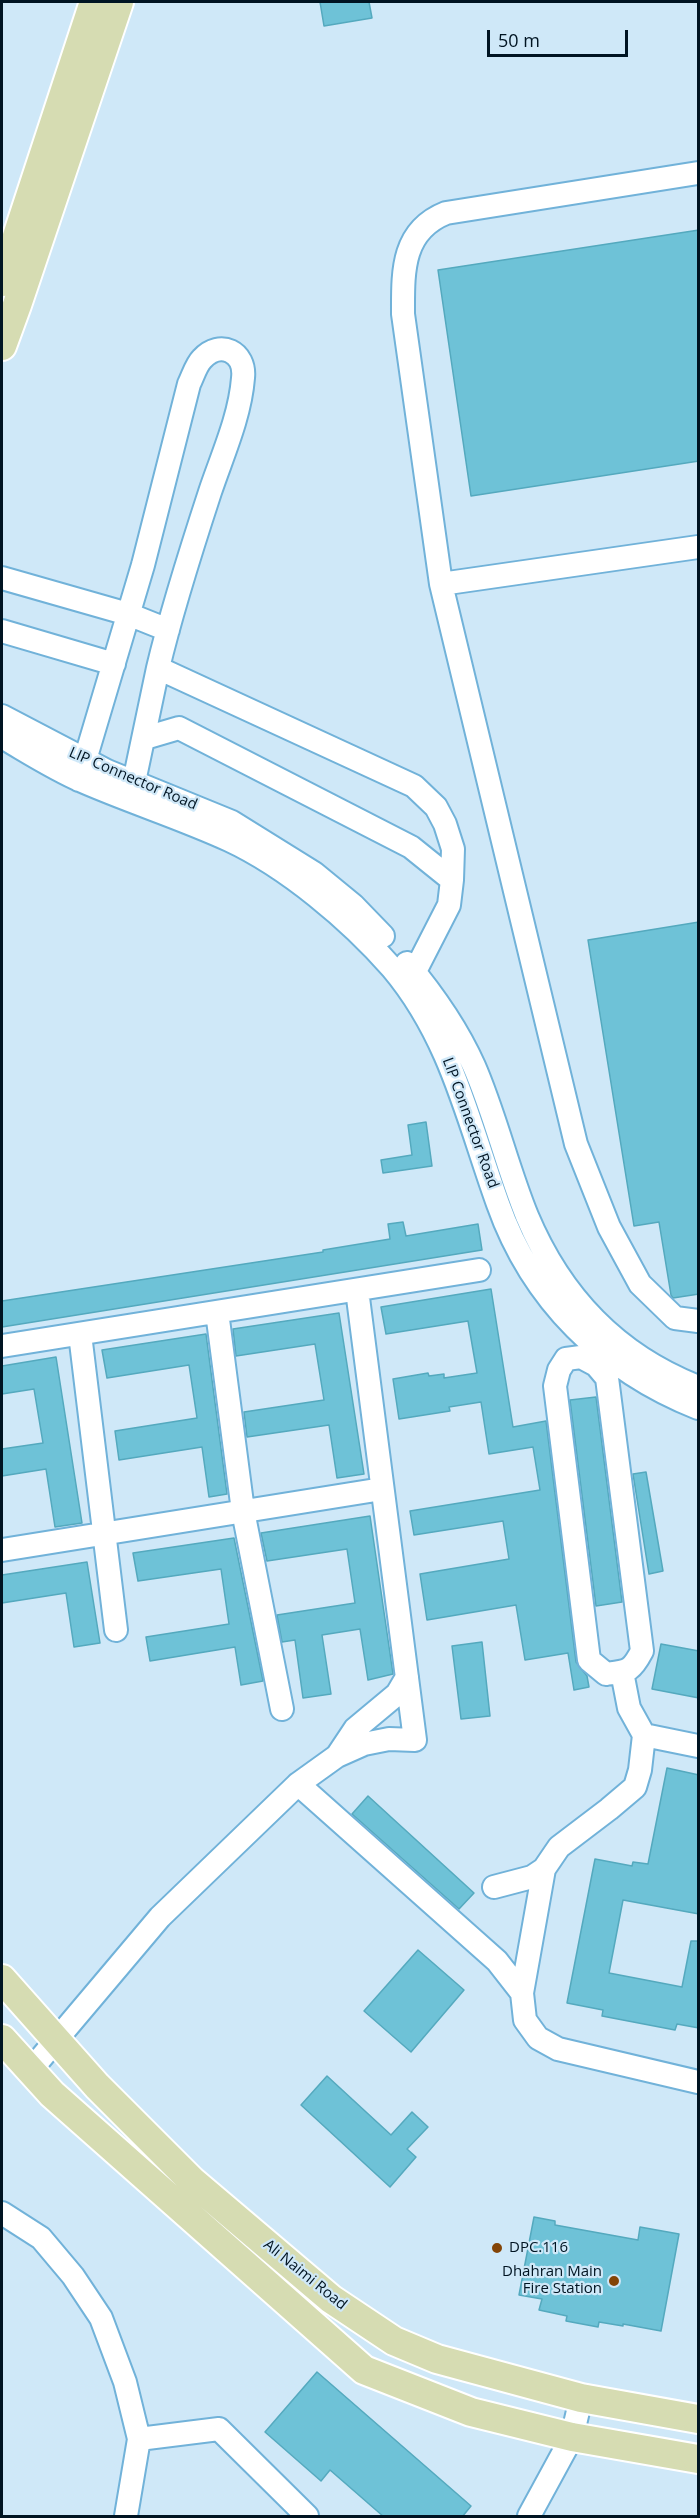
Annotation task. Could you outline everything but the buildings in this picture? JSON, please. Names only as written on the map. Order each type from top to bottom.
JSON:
[{"type":"main road","points":[[2,282],[94,2]]},
{"type":"main road","points":[[2,346],[119,2]]},
{"type":"main road","name":"Ali Naimi Road","points":[[2,1979],[97,2086],[192,2181],[331,2299],[394,2341],[437,2359],[581,2398],[699,2420]]},
{"type":"main road","name":"Ali Naimi Road","points":[[2,2038],[52,2094],[364,2370],[471,2412],[572,2437],[699,2459]]},
{"type":"street","points":[[699,173],[446,213],[432,219],[422,227],[411,243],[403,282],[403,314],[441,584],[576,1144],[609,1227],[640,1284],[675,1318],[699,1321]]},
{"type":"street","points":[[82,770],[129,614],[189,384],[201,360],[212,351],[224,350],[235,353],[243,365],[243,379],[234,421],[199,525],[168,630],[132,791]]},
{"type":"street","points":[[441,584],[699,547]]},
{"type":"street","points":[[2,578],[129,614],[168,630]]},
{"type":"street","points":[[2,631],[114,664]]},
{"type":"street","points":[[158,668],[414,786],[436,807],[445,824],[453,849],[449,905],[411,980]]},
{"type":"street","name":"LIP Connector Road","points":[[2,716],[82,770]]},
{"type":"street","points":[[145,738],[179,728],[411,847],[452,880]]},
{"type":"street","name":"LIP Connector Road","points":[[2,737],[132,791],[230,841],[317,897],[411,980],[447,1016],[472,1063],[487,1097],[527,1215],[549,1261],[568,1291],[595,1322],[618,1342],[653,1365],[699,1387]]},
{"type":"street","name":"LIP Connector Road","points":[[411,980],[456,1075],[498,1205],[519,1252],[543,1292],[602,1353],[663,1394],[699,1408]]},
{"type":"street","points":[[2,1346],[479,1270]]},
{"type":"street","points":[[30,2071],[160,1917],[298,1784],[337,1756],[364,1744],[389,1739],[415,1740],[357,1290]]},
{"type":"street","points":[[217,1312],[243,1511],[282,1709]]},
{"type":"street","points":[[80,1334],[116,1630]]},
{"type":"street","points":[[581,1357],[596,1365],[607,1378],[642,1651],[635,1665],[622,1672],[606,1674],[589,1660],[555,1386],[559,1370],[566,1359],[581,1357]]},
{"type":"street","points":[[607,1378],[633,1376]]},
{"type":"street","points":[[2,1550],[382,1489]]},
{"type":"street","points":[[622,1672],[629,1708],[644,1735],[640,1770],[634,1787],[559,1847],[544,1869],[522,1993],[525,2020],[538,2038],[558,2049],[699,2082]]},
{"type":"street","points":[[337,1756],[356,1729],[397,1694],[407,1677]]},
{"type":"street","points":[[644,1735],[699,1746]]},
{"type":"street","points":[[298,1784],[497,1962],[522,1993]]},
{"type":"street","points":[[494,1887],[532,1876],[544,1869]]},
{"type":"street","points":[[2,2213],[41,2238],[73,2276],[101,2319],[125,2382],[139,2439],[126,2517]]},
{"type":"street","points":[[529,2517],[572,2437],[581,2398]]},
{"type":"street","points":[[139,2439],[219,2429],[307,2517]]},
{"type":"place","name":"DPC.116","points":[[497,2248]]},
{"type":"place","name":"Dhahran Main Fire Station","points":[[614,2281]]}]
